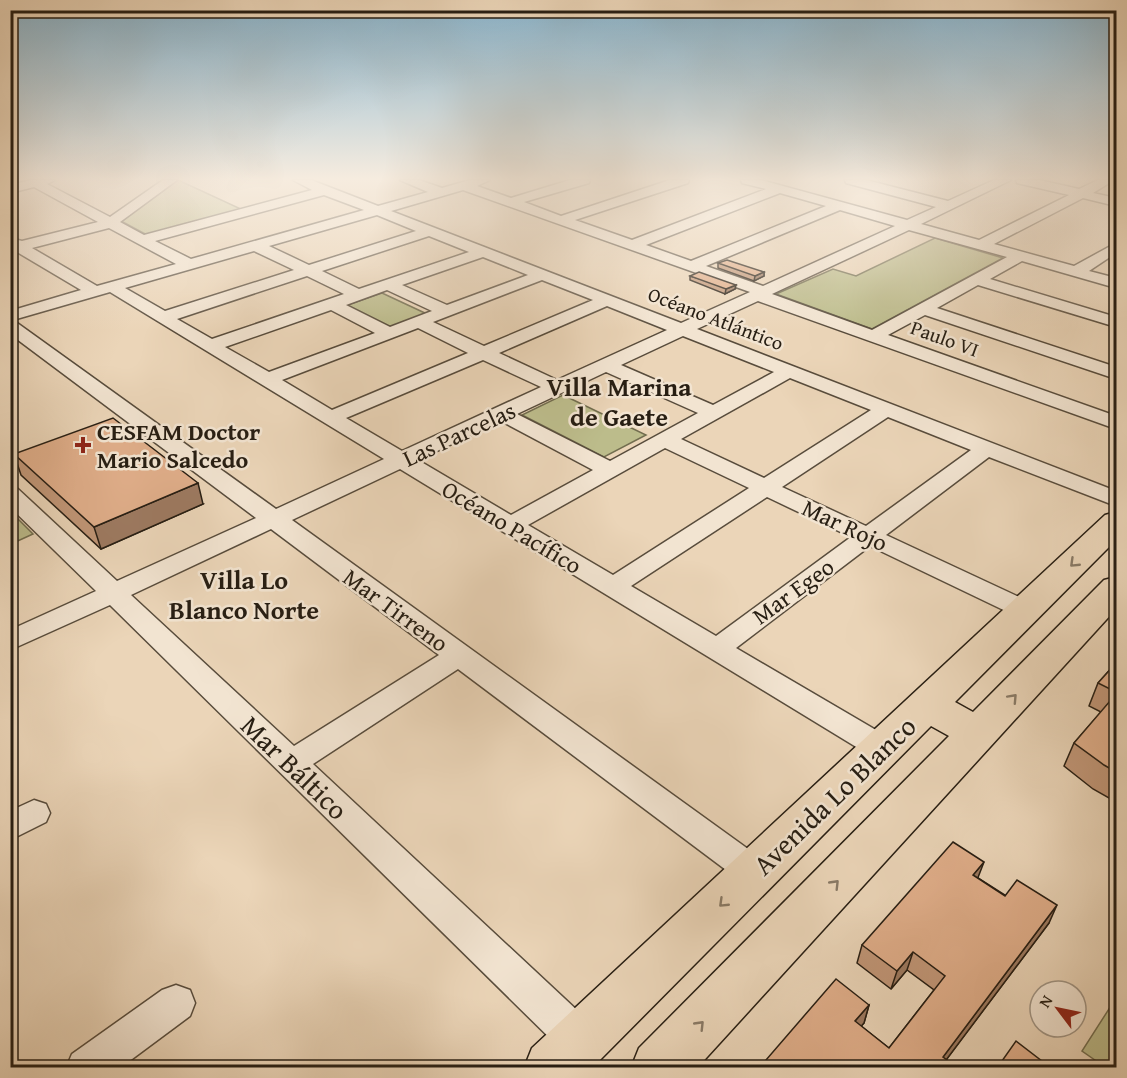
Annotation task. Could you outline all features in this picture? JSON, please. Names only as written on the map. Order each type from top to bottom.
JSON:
[{"type":"main road","name":"Avenida Lo Blanco","points":[[566,1054],[1116,522]]},
{"type":"main road","points":[[659,1068],[1116,588]]},
{"type":"main road","points":[[927,705],[978,734]]},
{"type":"street","points":[[14,245],[78,230]]},
{"type":"street","points":[[124,230],[190,265]]},
{"type":"street","points":[[142,240],[178,230]]},
{"type":"street","points":[[10,316],[311,230]]},
{"type":"street","name":"Paulo VI","points":[[591,230],[1116,423]]},
{"type":"street","points":[[632,245],[671,230]]},
{"type":"street","points":[[693,266],[780,230]]},
{"type":"street","name":"Las Parcelas","points":[[10,641],[897,230]]},
{"type":"street","points":[[927,230],[1116,283]]},
{"type":"street","points":[[981,245],[1010,230]]},
{"type":"street","points":[[162,318],[430,231]]},
{"type":"street","name":"Océano Atlántico","points":[[430,231],[1116,499]]},
{"type":"street","name":"Océano Pacífico","points":[[14,245],[162,318],[882,748]]},
{"type":"street","points":[[256,246],[359,295]]},
{"type":"street","points":[[1076,272],[1116,247]]},
{"type":"street","points":[[209,346],[483,252]]},
{"type":"street","points":[[874,336],[1020,256]]},
{"type":"street","points":[[266,380],[542,275]]},
{"type":"street","points":[[977,280],[1116,322]]},
{"type":"street","points":[[388,285],[446,311]]},
{"type":"street","points":[[330,418],[608,300]]},
{"type":"street","points":[[332,304],[389,333]]},
{"type":"street","points":[[923,309],[1116,373]]},
{"type":"street","points":[[418,322],[558,388]]},
{"type":"street","name":"Mar Tirreno","points":[[10,325],[754,872]]},
{"type":"street","points":[[606,365],[714,413]]},
{"type":"street","points":[[510,525],[789,371]]},
{"type":"street","points":[[612,587],[886,409]]},
{"type":"street","points":[[502,414],[610,470]]},
{"type":"street","name":"Mar Rojo","points":[[665,440],[1025,610]]},
{"type":"street","name":"Mar Egeo","points":[[716,649],[987,448]]},
{"type":"street","name":"Mar Báltico","points":[[10,494],[291,763],[566,1054]]},
{"type":"street","points":[[291,763],[459,656]]},
{"type":"street","points":[[86,1068],[176,1003]]},
{"type":"green space","points":[[138,230],[165,230],[147,235]]},
{"type":"green space","points":[[935,238],[1003,258],[872,329],[776,294],[833,269],[856,276]]},
{"type":"green space","points":[[382,293],[427,314],[391,327],[347,305]]},
{"type":"green space","points":[[563,395],[646,435],[604,457],[522,415]]},
{"type":"green space","points":[[10,512],[33,534],[11,544]]},
{"type":"green space","points":[[1116,998],[1116,1067],[1105,1067],[1082,1051]]},
{"type":"building","points":[[727,260],[764,272],[755,276],[718,263]]},
{"type":"building","points":[[699,272],[736,285],[726,289],[690,276]]},
{"type":"building","points":[[113,418],[198,483],[94,527],[14,454]]},
{"type":"building","points":[[1116,663],[1116,692],[1098,683]]},
{"type":"building","points":[[1116,694],[1116,772],[1074,743]]},
{"type":"building","points":[[953,842],[984,862],[973,875],[1005,896],[1017,880],[1057,905],[943,1057],[947,1060],[941,1068],[759,1068],[836,979],[869,1005],[855,1021],[889,1048],[945,976],[913,952],[897,971],[862,945]]},
{"type":"building","points":[[1016,1041],[1051,1068],[997,1068]]},
{"type":"place","name":"CESFAM Doctor Mario Salcedo","points":[[83,445]]},
{"type":"district","name":"Villa Marina de Gaete","points":[[619,400]]},
{"type":"district","name":"Villa Lo Blanco Norte","points":[[244,594]]}]
